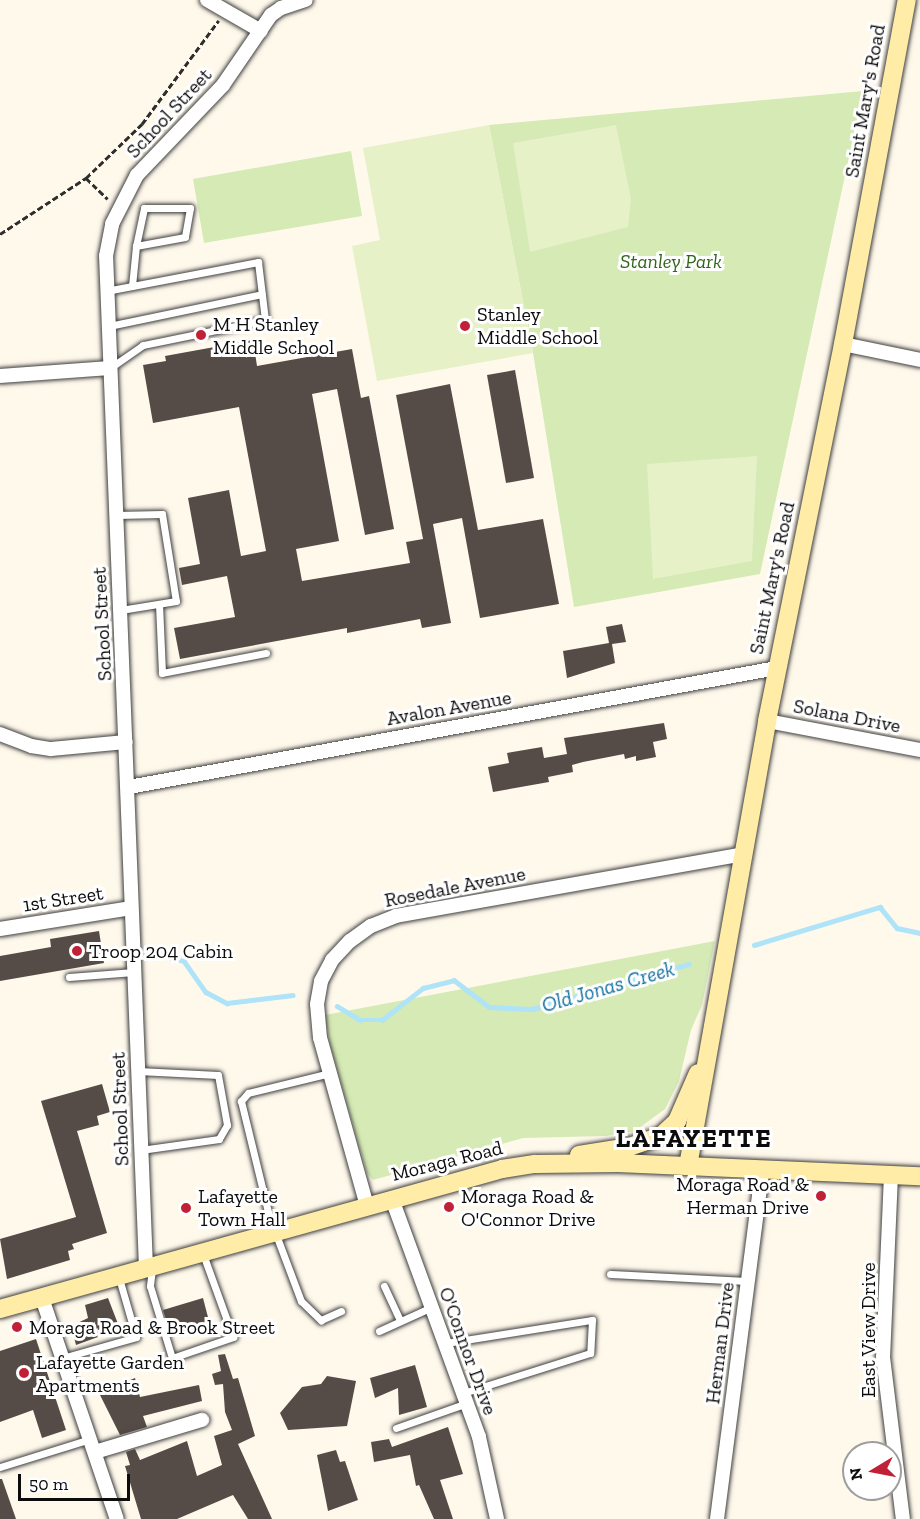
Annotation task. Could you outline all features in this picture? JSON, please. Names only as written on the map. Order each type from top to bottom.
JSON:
[{"type":"street","points":[[207,0],[261,31]]},
{"type":"street","name":"School Street","points":[[149,1267],[141,1150],[131,908],[129,787],[106,291],[108,239],[119,209],[137,175],[223,85],[261,31],[281,8],[306,0]]},
{"type":"street","name":"Saint Mary's Road","points":[[688,1166],[714,1036],[767,721],[843,344],[906,0]]},
{"type":"street","points":[[843,344],[920,360]]},
{"type":"street","points":[[0,376],[110,368]]},
{"type":"street","name":"Avalon Avenue","points":[[129,787],[777,668]]},
{"type":"street","name":"Solana Drive","points":[[767,721],[920,750]]},
{"type":"street","points":[[0,734],[31,746],[51,748],[126,742]]},
{"type":"street","name":"Rosedale Avenue","points":[[367,1206],[320,1038],[317,1004],[321,981],[332,960],[371,926],[396,916],[744,854]]},
{"type":"street","name":"1st Street","points":[[0,929],[131,908]]},
{"type":"street","points":[[535,1164],[629,1147],[661,1136],[677,1121],[714,1036]]},
{"type":"street","name":"Moraga Road","points":[[0,1309],[502,1169],[535,1164],[688,1166],[762,1172],[920,1176]]},
{"type":"street","name":"Herman Drive","points":[[717,1519],[762,1172]]},
{"type":"street","name":"East View Drive","points":[[891,1175],[883,1357],[903,1519]]},
{"type":"street","name":"O'Connor Drive","points":[[392,1199],[479,1437],[497,1519]]},
{"type":"street","points":[[42,1298],[117,1519]]},
{"type":"street","points":[[92,1445],[202,1420]]},
{"type":"lane","points":[[132,286],[136,246],[144,208],[190,208],[185,237],[136,246]]},
{"type":"lane","points":[[106,291],[258,262],[265,320],[143,345],[110,368]]},
{"type":"lane","points":[[108,327],[262,294]]},
{"type":"lane","points":[[116,515],[162,514],[176,601],[121,610]]},
{"type":"lane","points":[[159,604],[162,674],[266,653]]},
{"type":"lane","points":[[69,977],[134,972]]},
{"type":"lane","points":[[138,1071],[218,1075],[227,1125],[219,1139],[141,1150]]},
{"type":"lane","points":[[330,1072],[248,1093],[241,1101],[273,1232],[301,1301],[321,1320],[342,1311]]},
{"type":"lane","points":[[149,1267],[150,1286],[172,1358],[233,1337],[202,1252]]},
{"type":"lane","points":[[610,1274],[748,1281]]},
{"type":"lane","points":[[62,1358],[136,1337],[118,1276]]},
{"type":"lane","points":[[384,1286],[400,1321]]},
{"type":"lane","points":[[379,1331],[432,1307]]},
{"type":"lane","points":[[396,1428],[465,1398],[590,1353],[592,1320],[446,1343]]},
{"type":"lane","points":[[0,1467],[92,1445]]},
{"type":"path","points":[[0,234],[19,226],[86,178],[142,124],[227,10]]},
{"type":"path","points":[[86,178],[119,209]]},
{"type":"green space","name":"Stanley Park","points":[[863,91],[760,574],[574,607],[533,353],[489,125]]},
{"type":"green space","points":[[489,125],[533,353],[377,381],[352,246],[380,240],[363,148]]},
{"type":"green space","points":[[616,125],[631,199],[628,227],[530,252],[513,143]]},
{"type":"green space","points":[[351,151],[362,216],[204,243],[193,179]]},
{"type":"green space","points":[[757,456],[752,561],[653,579],[647,464]]},
{"type":"green space","points":[[715,941],[702,1005],[691,1030],[679,1081],[665,1109],[635,1131],[606,1136],[523,1138],[373,1180],[367,1173],[330,1044],[325,1015]]},
{"type":"building","points":[[253,340],[257,366],[352,349],[361,398],[369,396],[394,529],[365,535],[337,389],[312,394],[339,541],[296,549],[302,581],[410,563],[406,542],[423,539],[396,395],[450,384],[478,530],[543,519],[559,604],[480,618],[462,518],[433,524],[451,623],[422,628],[420,619],[347,633],[347,628],[180,659],[174,628],[235,617],[227,576],[182,585],[179,568],[200,564],[188,498],[229,490],[241,556],[266,551],[239,407],[153,423],[143,365],[166,361],[165,356]]},
{"type":"building","points":[[515,370],[534,478],[506,483],[487,375]]},
{"type":"building","points":[[622,624],[626,642],[612,644],[615,663],[567,678],[563,651],[609,643],[606,627]]},
{"type":"building","points":[[664,723],[667,739],[653,742],[656,757],[636,761],[636,756],[625,759],[624,754],[583,762],[572,765],[573,772],[548,777],[549,782],[493,792],[488,767],[509,763],[507,753],[542,747],[544,758],[567,754],[564,738]]},
{"type":"building","points":[[99,931],[104,963],[0,981],[0,956],[51,947],[50,939]]},
{"type":"building","points":[[102,1084],[110,1112],[97,1116],[99,1125],[77,1131],[107,1233],[72,1244],[74,1249],[68,1251],[70,1260],[7,1279],[0,1239],[76,1217],[41,1101]]},
{"type":"building","points":[[108,1298],[120,1329],[76,1345],[71,1326],[88,1318],[85,1305]]},
{"type":"building","points":[[203,1298],[210,1325],[171,1335],[163,1310]]},
{"type":"building","name":"Lafayette Garden Apartments","points":[[36,1339],[66,1430],[42,1438],[33,1410],[0,1422],[0,1351]]},
{"type":"building","points":[[225,1354],[233,1379],[238,1378],[255,1436],[238,1444],[272,1519],[248,1519],[233,1495],[177,1519],[141,1519],[125,1466],[130,1465],[126,1452],[135,1449],[140,1460],[187,1441],[197,1476],[222,1465],[214,1436],[232,1430],[225,1412],[223,1384],[215,1385],[212,1374],[221,1371],[218,1355]]},
{"type":"building","points":[[415,1365],[427,1407],[399,1415],[398,1388],[375,1398],[370,1378]]},
{"type":"building","points":[[327,1376],[356,1381],[347,1426],[288,1430],[280,1413],[302,1387],[321,1384]]},
{"type":"building","points":[[135,1378],[140,1397],[199,1385],[202,1401],[143,1416],[147,1427],[120,1435],[99,1393]]},
{"type":"building","points":[[448,1427],[463,1474],[440,1480],[453,1519],[434,1519],[419,1485],[416,1486],[410,1455],[374,1462],[371,1442],[389,1439],[392,1447]]},
{"type":"building","points":[[336,1450],[340,1462],[345,1461],[358,1500],[328,1511],[317,1455]]},
{"type":"building","points":[[0,1479],[2,1479],[16,1519],[0,1519]]},
{"type":"waterway","name":"Old Jonas Creek","points":[[754,945],[880,907],[897,928],[920,933]]},
{"type":"waterway","name":"Old Jonas Creek","points":[[158,954],[184,961],[206,992],[227,1003],[293,995]]},
{"type":"waterway","name":"Old Jonas Creek","points":[[337,1006],[360,1020],[382,1020],[423,988],[454,980],[489,1007],[532,1009],[689,964]]},
{"type":"place","name":"Stanley Middle School","points":[[465,326]]},
{"type":"place","name":"M H Stanley Middle School","points":[[201,335]]},
{"type":"place","name":"Troop 204 Cabin","points":[[77,951]]},
{"type":"place","name":"Moraga Road & Herman Drive","points":[[821,1196]]},
{"type":"place","name":"Moraga Road & O'Connor Drive","points":[[449,1207]]},
{"type":"place","name":"Lafayette Town Hall","points":[[186,1208]]},
{"type":"place","name":"Moraga Road & Brook Street","points":[[17,1327]]},
{"type":"place","name":"Lafayette Garden Apartments","points":[[24,1373]]},
{"type":"district","name":"LAFAYETTE","points":[[694,1139]]}]
